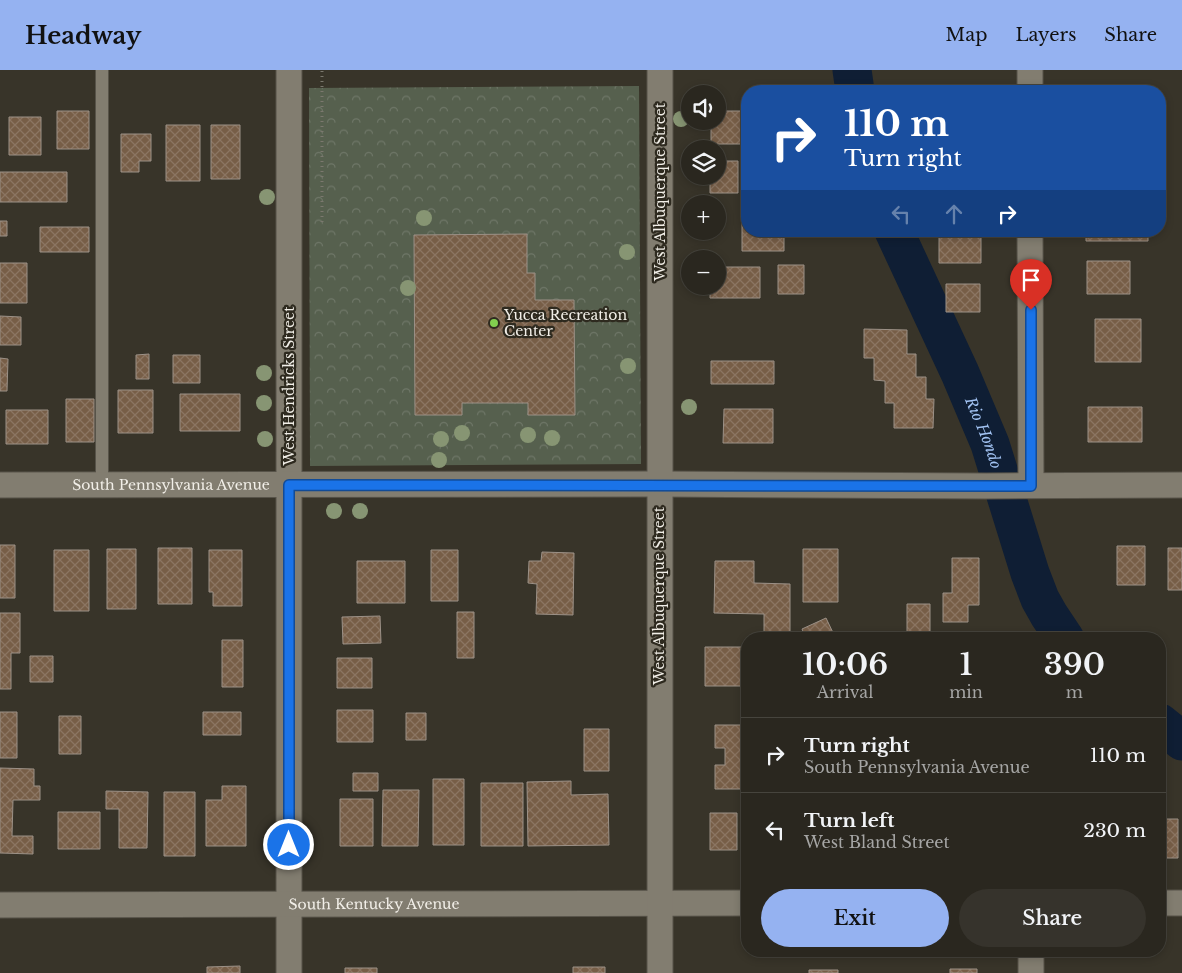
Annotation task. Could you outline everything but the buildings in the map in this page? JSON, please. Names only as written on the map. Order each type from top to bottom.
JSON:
[{"type":"street","name":"West Hendricks Street","points":[[289,70],[290,973]]},
{"type":"street","name":"West Albuquerque Street","points":[[660,70],[658,484],[660,973]]},
{"type":"street","points":[[1030,70],[1030,85]]},
{"type":"street","points":[[1030,237],[1031,486]]},
{"type":"street","name":"South Pennsylvania Avenue","points":[[0,485],[658,484],[1031,486],[1182,484]]},
{"type":"street","name":"South Kentucky Avenue","points":[[0,905],[741,903]]},
{"type":"street","points":[[1166,903],[1182,903]]},
{"type":"street","points":[[1030,957],[1031,973]]},
{"type":"lane","points":[[102,70],[102,485]]},
{"type":"path","points":[[322,70],[322,222]]},
{"type":"green space","points":[[639,86],[641,464],[310,466],[309,88]]},
{"type":"waterway","name":"Rio Hondo","points":[[852,70],[854,85]]},
{"type":"waterway","name":"Rio Hondo","points":[[897,237],[960,373],[990,444],[1030,573],[1040,599],[1060,632]]},
{"type":"waterway","name":"Rio Hondo","points":[[1166,728],[1182,741]]},
{"type":"place","name":"Yucca Recreation Center","points":[[494,323]]},
{"type":"route","points":[[289,845],[289,485],[1031,486],[1031,310]]}]
